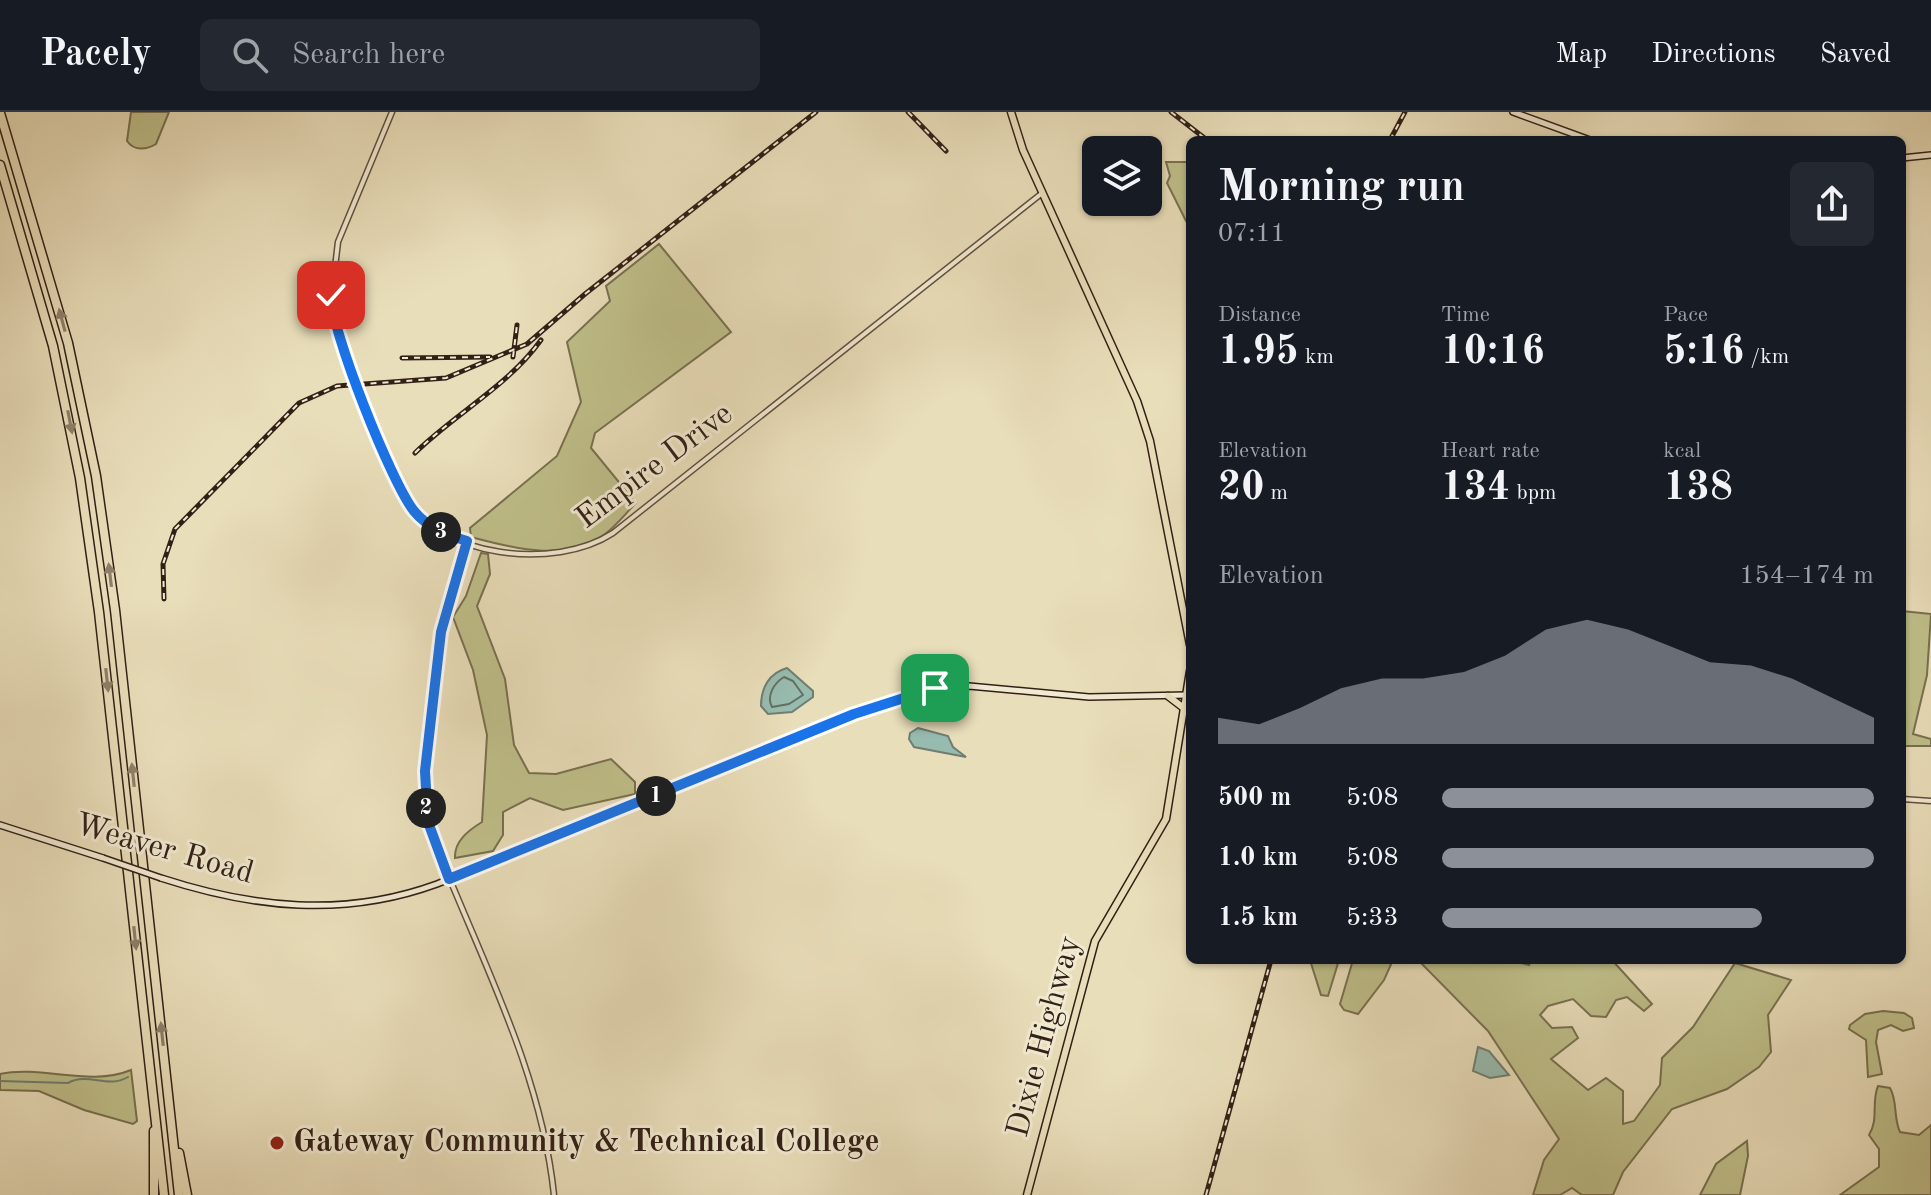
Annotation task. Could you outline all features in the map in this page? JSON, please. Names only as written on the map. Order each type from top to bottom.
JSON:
[{"type":"highway","points":[[0,113],[68,343],[96,476],[115,610],[179,1195]]},
{"type":"highway","points":[[0,165],[53,346],[80,478],[99,612],[164,1195]]},
{"type":"highway","points":[[165,1069],[187,1195]]},
{"type":"highway","points":[[154,1195],[152,1143],[156,1122]]},
{"type":"main road","points":[[1011,112],[1023,150],[1117,351],[1143,419],[1186,626]]},
{"type":"main road","points":[[1513,112],[1579,136]]},
{"type":"main road","points":[[1906,158],[1931,155]]},
{"type":"main road","name":"Weaver Road","points":[[0,825],[233,900],[320,907],[400,896],[449,879],[917,692],[969,686],[1072,697],[1186,694]]},
{"type":"main road","points":[[1168,696],[1185,709]]},
{"type":"main road","name":"Dixie Highway","points":[[1027,1195],[1092,948],[1166,819],[1186,705]]},
{"type":"street","name":"Empire Drive","points":[[392,112],[338,242],[330,310],[340,343],[408,503],[437,530],[522,556],[572,552],[606,538],[1043,193]]},
{"type":"street","points":[[467,541],[441,632],[425,771],[428,822],[534,1087],[546,1135],[554,1195]]},
{"type":"street","points":[[1906,799],[1931,801]]},
{"type":"green space","points":[[131,112],[169,112],[156,144],[140,148],[133,147],[127,141]]},
{"type":"green space","points":[[1166,162],[1186,162],[1186,221],[1167,183],[1170,176]]},
{"type":"green space","points":[[659,244],[731,332],[595,433],[591,448],[636,503],[605,534],[573,548],[556,551],[521,549],[471,537],[470,528],[557,456],[581,402],[567,342],[610,301],[606,286]]},
{"type":"green space","points":[[481,553],[488,554],[490,574],[477,606],[505,679],[514,745],[529,773],[556,774],[611,759],[635,782],[635,794],[563,810],[530,798],[503,812],[503,835],[493,851],[455,858],[460,841],[482,822],[487,735],[473,670],[453,617],[466,596]]},
{"type":"green space","points":[[1906,611],[1931,614],[1927,675],[1913,734],[1931,739],[1931,746],[1906,746]]},
{"type":"green space","points":[[1311,964],[1338,964],[1328,996],[1321,995]]},
{"type":"green space","points":[[1352,964],[1391,964],[1384,980],[1358,1014],[1344,1010],[1340,1004]]},
{"type":"green space","points":[[1422,964],[1616,964],[1652,1004],[1644,1011],[1627,997],[1616,1000],[1606,1017],[1591,1016],[1573,999],[1548,1006],[1540,1015],[1552,1028],[1572,1027],[1578,1038],[1551,1059],[1588,1090],[1606,1078],[1623,1091],[1623,1124],[1634,1121],[1660,1085],[1662,1058],[1693,1027],[1734,964],[1791,980],[1768,1015],[1771,1052],[1759,1067],[1727,1089],[1672,1109],[1623,1172],[1613,1195],[1582,1195],[1572,1188],[1560,1195],[1533,1195],[1544,1160],[1559,1139],[1488,1031]]},
{"type":"green space","points":[[1883,1011],[1904,1013],[1912,1018],[1914,1028],[1903,1031],[1891,1025],[1878,1030],[1876,1042],[1882,1074],[1868,1077],[1866,1040],[1849,1029],[1865,1014]]},
{"type":"green space","points":[[131,1070],[137,1121],[133,1124],[84,1110],[39,1091],[0,1090],[0,1074],[32,1072],[99,1077]]},
{"type":"green space","points":[[1878,1086],[1890,1088],[1900,1132],[1919,1135],[1931,1125],[1931,1195],[1840,1195],[1879,1167],[1879,1149],[1869,1135],[1874,1123]]},
{"type":"green space","points":[[1747,1141],[1748,1156],[1740,1195],[1700,1195],[1716,1164]]},
{"type":"water","points":[[787,668],[813,691],[813,697],[792,712],[768,714],[761,706],[764,687],[771,677]]},
{"type":"water","points":[[918,728],[948,736],[953,747],[966,757],[914,747],[909,739],[910,733]]},
{"type":"water","points":[[1478,1047],[1489,1051],[1509,1075],[1490,1078],[1473,1071]]},
{"type":"waterway","points":[[0,1081],[68,1083],[83,1079],[113,1081],[128,1077]]},
{"type":"railway","points":[[164,599],[163,564],[175,529],[299,403],[337,386],[446,378],[527,344],[585,294],[816,112]]},
{"type":"railway","points":[[908,112],[946,151]]},
{"type":"railway","points":[[1171,112],[1202,136]]},
{"type":"railway","points":[[1392,136],[1405,112]]},
{"type":"railway","points":[[513,357],[517,325]]},
{"type":"railway","points":[[415,453],[513,371],[541,340]]},
{"type":"railway","points":[[402,358],[490,357]]},
{"type":"railway","points":[[1206,1195],[1270,964]]},
{"type":"place","name":"Gateway Community & Technical College","points":[[277,1143]]},
{"type":"route","points":[[331,295],[330,310],[340,343],[403,494],[419,517],[437,530],[467,541],[441,632],[425,771],[428,822],[449,879],[854,714],[935,688]]}]
